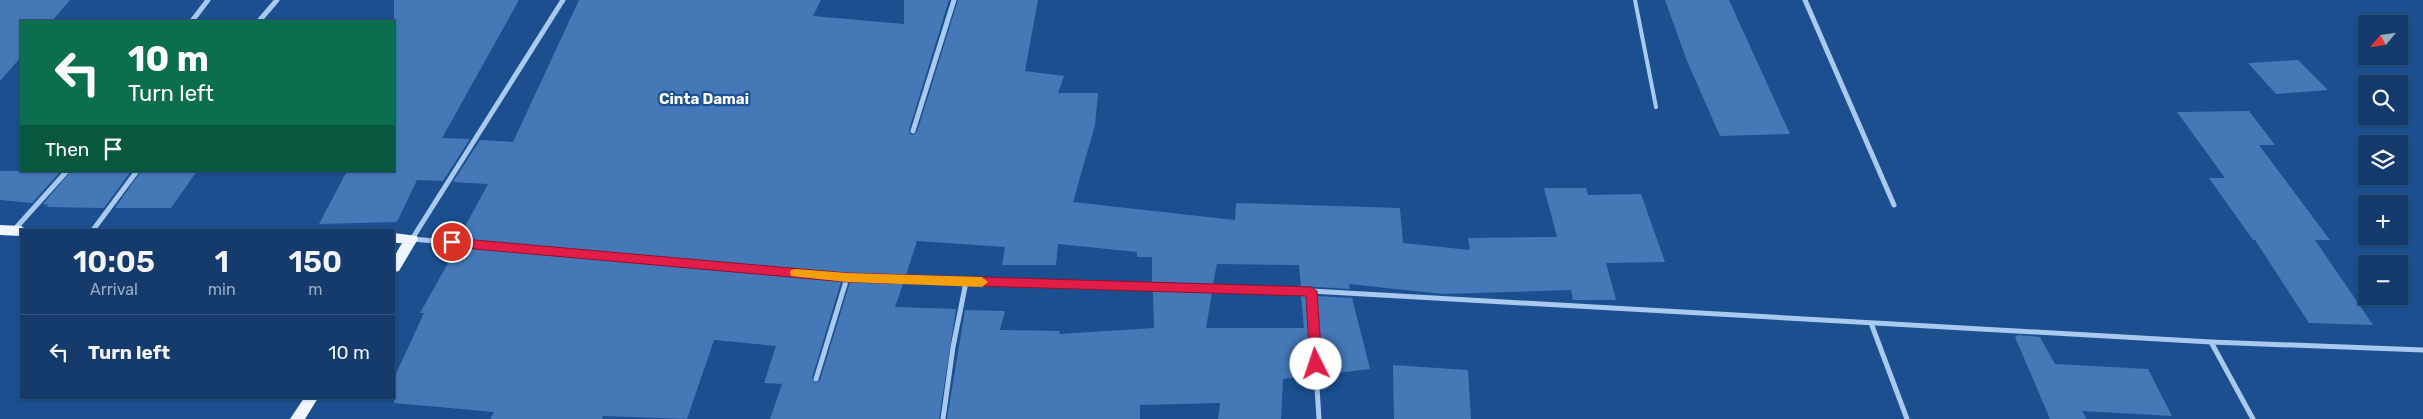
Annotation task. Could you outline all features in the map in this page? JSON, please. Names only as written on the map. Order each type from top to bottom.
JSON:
[{"type":"main road","points":[[0,230],[18,231]]},
{"type":"main road","points":[[395,238],[412,239],[395,266]]},
{"type":"main road","points":[[297,419],[309,399]]},
{"type":"street","points":[[193,20],[208,0]]},
{"type":"street","points":[[260,20],[276,0]]},
{"type":"street","points":[[563,0],[412,239],[847,278],[1311,291],[2211,342],[2423,350]]},
{"type":"street","points":[[913,131],[954,0]]},
{"type":"street","points":[[1805,0],[1894,205]]},
{"type":"street","points":[[18,231],[66,172]]},
{"type":"street","points":[[94,229],[136,172]]},
{"type":"street","points":[[816,379],[847,278]]},
{"type":"street","points":[[943,419],[953,347],[966,282]]},
{"type":"street","points":[[1311,291],[1319,419]]},
{"type":"street","points":[[1871,323],[1907,419]]},
{"type":"street","points":[[2211,342],[2253,419]]},
{"type":"lane","points":[[1635,0],[1656,107]]},
{"type":"building","points":[[0,0],[70,0],[53,20],[20,20],[20,58],[0,81]]},
{"type":"building","points":[[394,0],[519,0],[442,138],[470,139],[443,181],[417,180],[397,222],[319,224],[346,172],[395,172]]},
{"type":"building","points":[[579,0],[821,0],[813,16],[904,24],[904,0],[949,0],[909,130],[910,134],[913,135],[917,132],[958,0],[1038,0],[1025,71],[1064,76],[1058,93],[1098,93],[1095,125],[1073,202],[1235,220],[1236,203],[1400,208],[1403,243],[1470,250],[1468,238],[1557,237],[1544,188],[1586,188],[1588,195],[1641,194],[1665,262],[1606,263],[1616,300],[1573,300],[1571,290],[1443,294],[1349,284],[1350,289],[1301,286],[1299,265],[1217,264],[1213,284],[1152,282],[1152,257],[1137,257],[1137,252],[1058,244],[1056,265],[1002,265],[1005,247],[917,241],[906,275],[847,274],[461,239],[464,234],[461,234],[488,184],[453,182],[480,140],[513,142]]},
{"type":"building","points":[[1665,0],[1729,0],[1790,134],[1720,136],[1687,61]]},
{"type":"building","points":[[2298,60],[2328,90],[2276,94],[2248,63]]},
{"type":"building","points":[[2249,111],[2275,145],[2259,145],[2330,240],[2315,240],[2373,325],[2309,323],[2255,240],[2253,240],[2209,178],[2225,178],[2177,112]]},
{"type":"building","points":[[0,171],[60,172],[32,203],[0,200]]},
{"type":"building","points":[[70,172],[130,172],[104,208],[46,207],[49,205],[43,204]]},
{"type":"building","points":[[140,172],[196,172],[171,208],[115,208]]},
{"type":"building","points":[[457,247],[841,282],[812,378],[815,383],[820,380],[850,282],[903,284],[895,307],[956,309],[939,419],[770,419],[782,384],[764,383],[776,346],[714,340],[687,419],[603,416],[602,419],[490,419],[494,412],[394,403],[395,376],[424,313],[420,313]]},
{"type":"building","points":[[1153,291],[1212,293],[1206,328],[1304,328],[1301,295],[1307,295],[1312,376],[1283,379],[1281,419],[1218,419],[1220,403],[1140,405],[1140,419],[947,419],[965,310],[1005,311],[1000,330],[1060,331],[1059,334],[1154,328]]},
{"type":"building","points":[[1316,296],[1352,298],[1370,369],[1321,375]]},
{"type":"building","points":[[2018,335],[2040,337],[2055,364],[2148,369],[2172,416],[2082,411],[2087,419],[2050,419],[2015,337]]},
{"type":"building","points":[[1393,365],[1468,370],[1471,419],[1394,419]]},
{"type":"slow traffic","points":[[796,273],[847,278],[982,282]]},
{"type":"district","name":"Cinta Damai","points":[[704,99]]},
{"type":"route","points":[[452,242],[847,278],[1311,291],[1316,364]]}]
